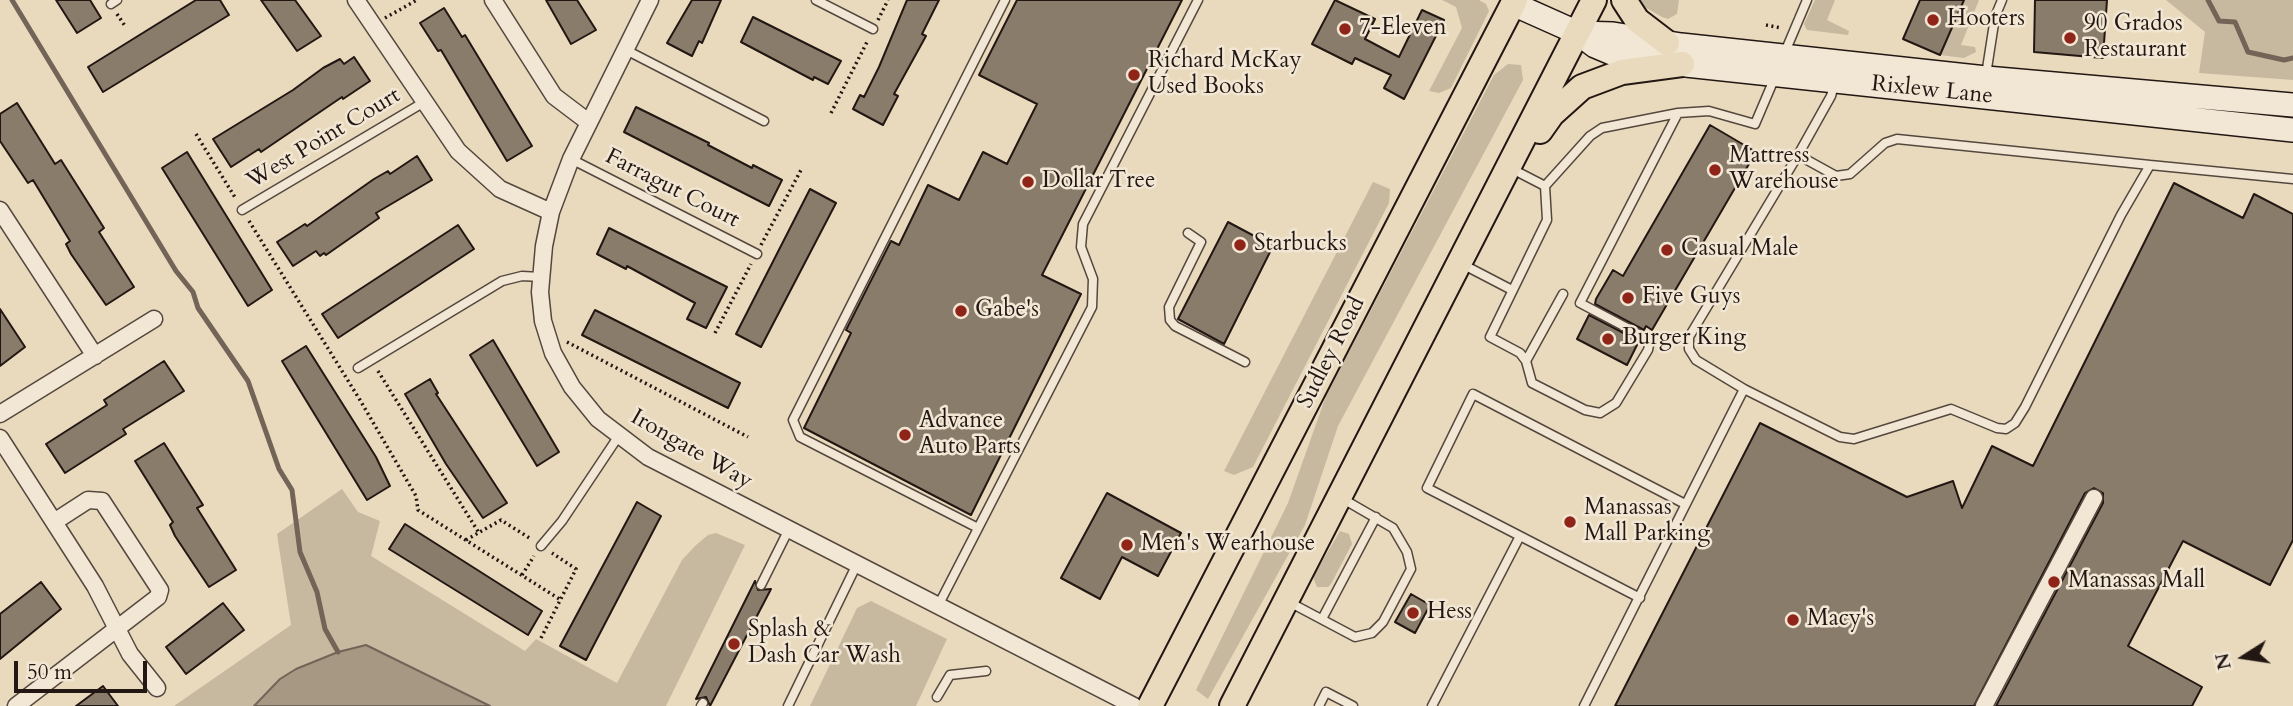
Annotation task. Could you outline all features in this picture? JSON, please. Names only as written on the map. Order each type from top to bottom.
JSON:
[{"type":"main road","points":[[1232,706],[1459,263],[1511,169],[1594,0]]},
{"type":"main road","points":[[1623,0],[1637,20],[1667,43]]},
{"type":"main road","name":"Sudley Road","points":[[1150,706],[1511,1]]},
{"type":"main road","points":[[1511,169],[1552,114],[1582,87],[1622,72],[1682,64]]},
{"type":"street","points":[[356,0],[458,151],[478,171],[525,202],[551,212]]},
{"type":"street","points":[[493,0],[554,96],[587,121]]},
{"type":"street","name":"Irongate Way","points":[[650,0],[587,121],[551,212],[541,277],[543,321],[559,367],[585,404],[618,437],[648,457],[1134,706]]},
{"type":"street","name":"Rixlew Lane","points":[[1511,1],[1578,33],[1595,46],[1614,54],[1682,64],[1780,66],[1984,87],[2293,130]]},
{"type":"street","name":"Rixlew Lane","points":[[1578,33],[1613,34],[1780,66]]},
{"type":"street","name":"Rixlew Lane","points":[[1984,87],[2293,105]]},
{"type":"street","points":[[0,210],[95,356]]},
{"type":"street","points":[[0,414],[154,319]]},
{"type":"street","points":[[0,438],[95,586],[116,629],[157,688]]},
{"type":"street","points":[[1984,706],[2094,498]]},
{"type":"street","points":[[16,706],[158,597],[158,584],[102,502],[88,500],[54,522]]},
{"type":"lane","points":[[816,0],[873,29]]},
{"type":"lane","points":[[978,528],[800,437],[793,420],[1005,0]]},
{"type":"lane","points":[[938,606],[1092,307],[1093,279],[1081,247],[1083,224],[1198,0]]},
{"type":"lane","points":[[1678,113],[1580,303],[1650,340],[1648,350],[1616,403],[1600,413],[1585,410],[1532,383],[1526,361],[1520,353],[1490,337],[1547,220],[1545,186],[1590,136],[1602,128],[1678,113],[1709,111],[1755,124],[1807,0]]},
{"type":"lane","points":[[1984,87],[1995,17],[2002,0]]},
{"type":"lane","points":[[624,50],[764,121]]},
{"type":"lane","points":[[1837,72],[1831,96],[1689,337],[1689,349],[1696,360],[1744,389],[1840,437],[1854,439],[1951,409],[1997,428],[2006,429],[2015,423],[2121,215],[2150,165]]},
{"type":"lane","name":"West Point Court","points":[[242,211],[426,101]]},
{"type":"lane","points":[[1798,155],[1836,176],[1850,174],[1885,144],[1897,139],[2293,179]]},
{"type":"lane","name":"Farragut Court","points":[[570,159],[757,254]]},
{"type":"lane","points":[[1511,169],[1545,186]]},
{"type":"lane","points":[[1188,233],[1202,242],[1169,307],[1170,320],[1175,326],[1245,362]]},
{"type":"lane","points":[[1459,263],[1512,290]]},
{"type":"lane","points":[[358,368],[502,281],[522,276],[541,277]]},
{"type":"lane","points":[[1526,361],[1563,294]]},
{"type":"lane","points":[[1584,706],[1744,389]]},
{"type":"lane","points":[[1640,598],[1427,488],[1473,394],[1685,504]]},
{"type":"lane","points":[[541,546],[562,521],[618,437]]},
{"type":"lane","points":[[1286,601],[1356,637],[1372,633],[1383,622],[1411,569],[1407,552],[1393,528],[1339,497]]},
{"type":"lane","points":[[1322,619],[1376,517]]},
{"type":"lane","points":[[761,585],[789,529]]},
{"type":"lane","points":[[1432,706],[1520,536]]},
{"type":"lane","points":[[788,706],[857,564]]},
{"type":"lane","points":[[937,697],[950,675],[986,671]]},
{"type":"lane","points":[[1319,706],[1326,692],[1353,706]]},
{"type":"path","points":[[374,24],[416,0]]},
{"type":"path","points":[[831,113],[888,0]]},
{"type":"path","points":[[1766,25],[1781,28]]},
{"type":"path","points":[[196,134],[360,400],[416,496],[418,510],[561,600]]},
{"type":"path","points":[[568,342],[748,437]]},
{"type":"path","points":[[371,360],[479,533]]},
{"type":"path","points":[[466,540],[502,520]]},
{"type":"path","points":[[522,575],[541,546]]},
{"type":"path","points":[[541,638],[576,569]]},
{"type":"shaded area","points":[[1442,0],[1479,0],[1486,4],[1489,11],[1451,88],[1439,93],[1429,91],[1462,28],[1456,7]]},
{"type":"shaded area","points":[[1639,0],[1679,0],[1677,14],[1668,19],[1662,17],[1643,6]]},
{"type":"shaded area","points":[[1815,0],[1835,0],[1827,20],[1849,31],[1848,35],[1807,30],[1804,24]]},
{"type":"shaded area","points":[[1964,0],[1979,0],[1961,45],[1975,47],[1976,52],[1964,58],[1940,55]]},
{"type":"shaded area","points":[[2166,0],[2293,0],[2293,80],[2199,73],[2205,32]]},
{"type":"shaded area","points":[[1508,64],[1521,65],[1523,80],[1338,426],[1305,525],[1208,699],[1196,690],[1288,503],[1326,396],[1494,75]]},
{"type":"shaded area","points":[[1373,182],[1390,189],[1389,203],[1253,467],[1234,475],[1224,471]]},
{"type":"shaded area","points":[[342,489],[358,512],[380,521],[371,556],[525,651],[536,639],[617,683],[682,560],[708,535],[716,533],[745,545],[666,706],[490,706],[366,645],[311,662],[280,679],[254,706],[174,706],[291,625],[277,534]]},
{"type":"shaded area","points":[[1340,531],[1349,534],[1352,544],[1331,584],[1328,587],[1317,587],[1313,577]]},
{"type":"shaded area","points":[[871,601],[947,639],[916,706],[810,706],[857,608]]},
{"type":"shaded area","points":[[366,645],[490,706],[254,706],[280,679],[296,669],[338,652]]},
{"type":"building","points":[[56,0],[90,0],[101,18],[77,33]]},
{"type":"building","points":[[196,0],[220,0],[229,15],[103,92],[88,67]]},
{"type":"building","points":[[261,0],[295,0],[321,36],[297,51]]},
{"type":"building","points":[[546,0],[577,0],[596,30],[571,44]]},
{"type":"building","points":[[692,0],[721,0],[702,43],[699,41],[692,56],[667,43]]},
{"type":"building","points":[[907,0],[939,0],[922,34],[926,36],[894,94],[898,96],[883,125],[853,109],[860,95],[864,97],[879,67]]},
{"type":"building","points":[[1017,0],[1182,0],[1042,275],[1081,294],[971,515],[804,428],[851,333],[846,330],[891,241],[899,245],[928,185],[959,200],[983,152],[1007,164],[1037,104],[979,75]]},
{"type":"building","points":[[1335,0],[1375,19],[1365,39],[1399,57],[1422,10],[1444,20],[1404,99],[1384,88],[1391,75],[1355,58],[1352,64],[1312,44]]},
{"type":"building","name":"Hooters","points":[[1920,0],[1964,0],[1940,55],[1903,39]]},
{"type":"building","name":"90 Grados Restaurant","points":[[2035,0],[2107,0],[2103,58],[2034,52]]},
{"type":"building","points":[[444,8],[462,37],[465,35],[532,146],[507,161],[441,50],[438,51],[420,23]]},
{"type":"building","points":[[753,17],[841,61],[828,84],[814,77],[813,80],[741,42]]},
{"type":"building","points":[[354,57],[370,81],[261,152],[259,149],[231,167],[213,139],[293,90],[323,68],[340,59],[344,64]]},
{"type":"building","points":[[17,103],[55,164],[61,160],[104,228],[99,232],[134,287],[106,305],[71,254],[66,244],[70,241],[33,180],[28,183],[0,141],[0,114]]},
{"type":"building","points":[[636,107],[709,143],[708,145],[752,168],[753,165],[782,180],[769,206],[624,132]]},
{"type":"building","points":[[1710,125],[1756,152],[1652,330],[1646,326],[1644,330],[1595,304],[1596,299],[1613,270],[1623,276]]},
{"type":"building","points":[[187,152],[272,290],[248,306],[162,168]]},
{"type":"building","points":[[417,156],[432,180],[376,213],[379,218],[326,255],[324,253],[320,256],[316,251],[293,266],[277,242],[305,224],[307,226],[374,179],[388,171],[390,174]]},
{"type":"building","points":[[2174,183],[2243,218],[2254,194],[2293,214],[2293,540],[2270,585],[2183,541],[2128,646],[2202,687],[2192,706],[1996,706],[2103,503],[2103,493],[2094,488],[2085,493],[1974,706],[1615,706],[1760,423],[1907,497],[1953,481],[1962,508],[1992,446],[2033,466]]},
{"type":"building","points":[[810,189],[836,203],[761,347],[736,334]]},
{"type":"building","points":[[1228,222],[1273,246],[1224,344],[1178,319]]},
{"type":"building","points":[[458,225],[474,249],[338,338],[322,314]]},
{"type":"building","points":[[609,228],[727,287],[706,328],[687,319],[695,303],[627,266],[626,269],[597,254]]},
{"type":"building","points":[[0,309],[25,347],[0,366]]},
{"type":"building","points":[[595,310],[740,383],[728,408],[582,335]]},
{"type":"building","name":"Burger King","points":[[1589,315],[1639,341],[1627,365],[1577,339]]},
{"type":"building","points":[[493,340],[559,452],[537,466],[470,355]]},
{"type":"building","points":[[306,346],[376,457],[390,486],[367,500],[282,361]]},
{"type":"building","points":[[164,361],[184,391],[123,429],[126,434],[65,473],[46,444],[107,405],[104,400]]},
{"type":"building","points":[[430,379],[438,393],[436,394],[507,503],[483,518],[446,464],[405,394]]},
{"type":"building","points":[[164,443],[203,505],[197,508],[236,570],[209,587],[175,536],[170,525],[173,522],[135,461]]},
{"type":"building","name":"Men's Wearhouse","points":[[1107,493],[1181,533],[1158,576],[1122,557],[1100,599],[1061,578]]},
{"type":"building","points":[[637,502],[661,516],[586,660],[560,646]]},
{"type":"building","points":[[405,524],[542,611],[528,635],[389,549]]},
{"type":"building","name":"Splash & Dash Car Wash","points":[[755,581],[758,590],[771,589],[710,706],[706,697],[696,699]]},
{"type":"building","points":[[41,582],[61,609],[0,659],[0,614]]},
{"type":"building","name":"Hess","points":[[1411,594],[1430,605],[1415,633],[1395,622]]},
{"type":"building","points":[[223,603],[244,630],[186,674],[166,647]]},
{"type":"building","points":[[103,686],[118,706],[76,706]]},
{"type":"waterway","points":[[12,0],[176,271],[193,292],[198,308],[248,381],[279,469],[292,490],[300,552],[317,592],[325,629],[338,652]]},
{"type":"waterway","points":[[2208,0],[2219,21],[2235,22],[2248,52],[2284,60],[2293,58]]},
{"type":"place","name":"Hooters","points":[[1933,20]]},
{"type":"place","name":"7-Eleven","points":[[1345,29]]},
{"type":"place","name":"90 Grados Restaurant","points":[[2070,38]]},
{"type":"place","name":"Richard McKay Used Books","points":[[1134,75]]},
{"type":"place","name":"Mattress Warehouse","points":[[1715,170]]},
{"type":"place","name":"Dollar Tree","points":[[1028,182]]},
{"type":"place","name":"Starbucks","points":[[1240,245]]},
{"type":"place","name":"Casual Male","points":[[1667,250]]},
{"type":"place","name":"Five Guys","points":[[1628,298]]},
{"type":"place","name":"Gabe's","points":[[961,311]]},
{"type":"place","name":"Burger King","points":[[1608,339]]},
{"type":"place","name":"Advance Auto Parts","points":[[905,435]]},
{"type":"place","name":"Manassas Mall Parking","points":[[1570,522]]},
{"type":"place","name":"Men's Wearhouse","points":[[1127,545]]},
{"type":"place","name":"Manassas Mall","points":[[2054,582]]},
{"type":"place","name":"Hess","points":[[1413,613]]},
{"type":"place","name":"Macy's","points":[[1793,620]]},
{"type":"place","name":"Splash & Dash Car Wash","points":[[734,644]]}]
